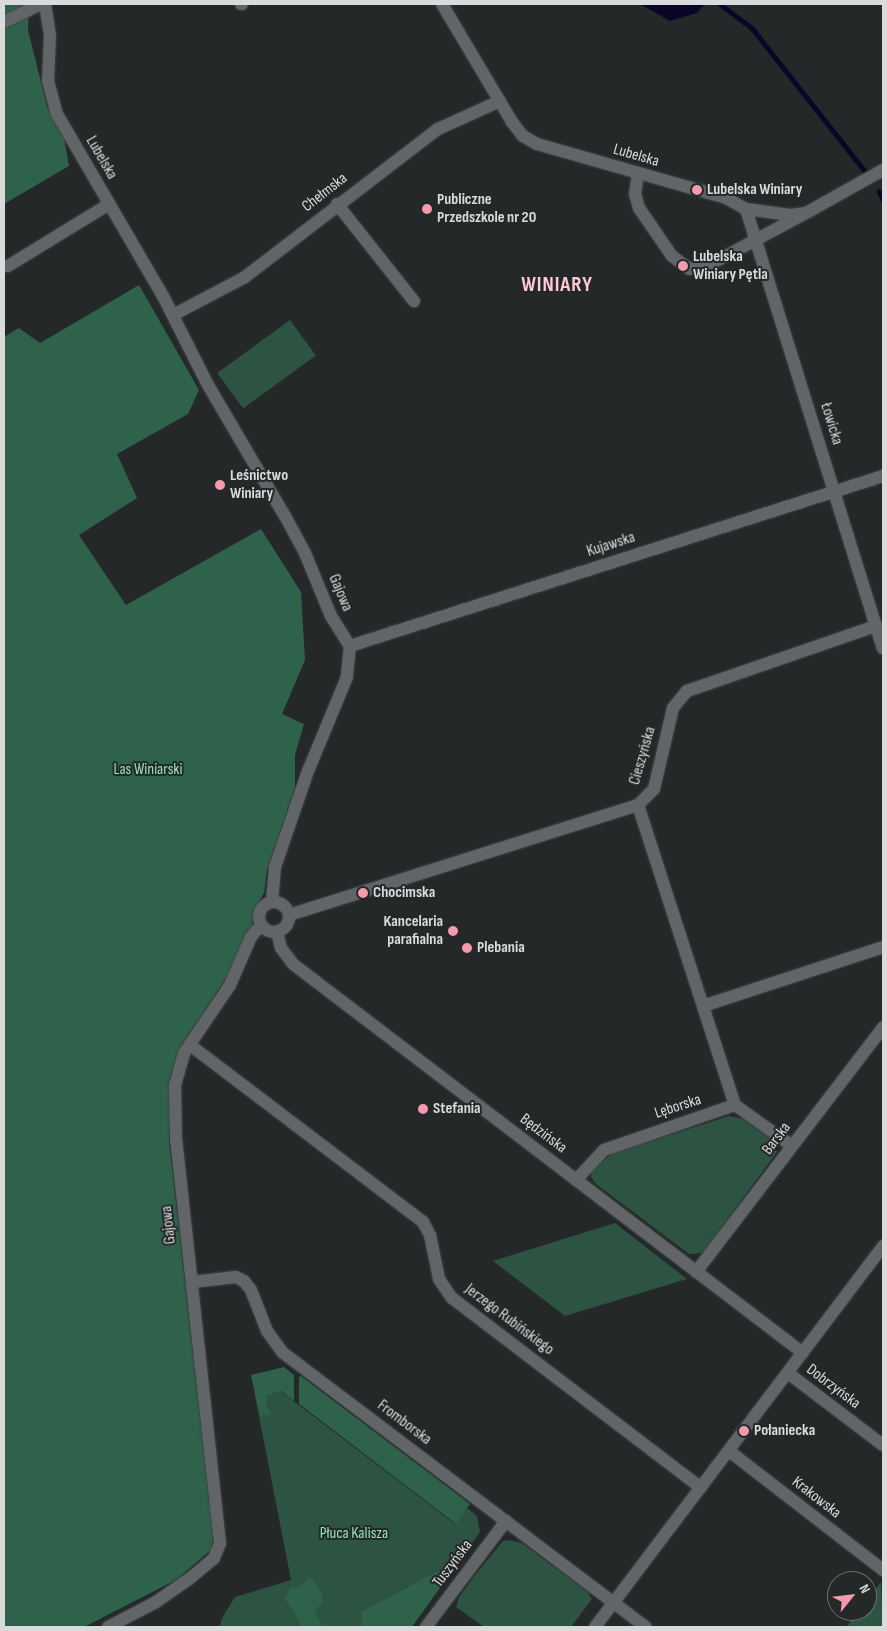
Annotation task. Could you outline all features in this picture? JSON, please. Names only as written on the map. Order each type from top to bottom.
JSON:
[{"type":"street","points":[[4,22],[41,4]]},
{"type":"street","name":"Lubelska","points":[[45,4],[50,34],[48,81],[53,104],[174,315]]},
{"type":"street","name":"Lubelska","points":[[442,4],[518,131],[530,141],[726,198],[746,209],[791,215],[806,213],[883,170]]},
{"type":"street","name":"Chełmska","points":[[174,315],[245,277],[337,204],[438,129],[500,101]]},
{"type":"street","points":[[638,173],[635,194],[639,208],[683,266],[701,268],[806,213]]},
{"type":"street","points":[[8,266],[109,204]]},
{"type":"street","points":[[337,204],[414,301]]},
{"type":"street","name":"Łowicka","points":[[746,209],[758,239],[883,648]]},
{"type":"street","name":"Gajowa","points":[[174,315],[208,385],[305,553],[331,616],[350,646]]},
{"type":"street","name":"Kujawska","points":[[350,646],[883,476]]},
{"type":"street","name":"Cieszyńska","points":[[734,1105],[638,805],[654,789],[673,708],[687,691],[876,626]]},
{"type":"street","points":[[272,901],[282,904],[289,915],[287,924],[277,931],[261,925],[261,910],[272,901],[274,867],[308,770],[347,677],[350,646]]},
{"type":"street","points":[[289,915],[638,805]]},
{"type":"street","name":"Gajowa","points":[[108,1627],[156,1602],[188,1580],[214,1558],[220,1543],[175,1110],[177,1074],[190,1045],[230,985],[251,937],[261,925]]},
{"type":"street","name":"Będzińska","points":[[277,931],[281,948],[293,964],[803,1353]]},
{"type":"street","points":[[703,1006],[883,948]]},
{"type":"street","name":"Barska","points":[[696,1272],[883,1027]]},
{"type":"street","name":"Jerzego Rubińskiego","points":[[190,1045],[422,1222],[430,1235],[439,1279],[452,1298],[701,1488]]},
{"type":"street","points":[[734,1105],[792,1146]]},
{"type":"street","name":"Lęborska","points":[[576,1180],[604,1150],[734,1105]]},
{"type":"street","points":[[595,1627],[883,1246]]},
{"type":"street","name":"Fromborska","points":[[192,1282],[236,1277],[244,1281],[251,1290],[267,1331],[282,1352],[646,1627]]},
{"type":"street","name":"Dobrzyńska","points":[[788,1373],[883,1445]]},
{"type":"street","name":"Krakowska","points":[[729,1451],[883,1570]]},
{"type":"street","name":"Tuszyńska","points":[[426,1627],[506,1521]]},
{"type":"green space","points":[[4,4],[29,4],[28,30],[47,106],[64,138],[69,166],[4,204]]},
{"type":"green space","name":"Las Winiarski","points":[[139,285],[199,390],[188,414],[117,454],[137,498],[79,535],[126,605],[261,529],[301,592],[305,660],[282,714],[304,724],[295,755],[295,788],[267,870],[264,893],[253,912],[252,926],[227,977],[181,1046],[170,1077],[169,1140],[213,1534],[212,1549],[176,1580],[84,1627],[4,1627],[4,337],[19,328],[40,343]]},
{"type":"green space","points":[[290,320],[316,356],[243,408],[217,373]]},
{"type":"green space","points":[[729,1116],[743,1119],[772,1140],[777,1152],[703,1253],[689,1254],[596,1184],[591,1177],[591,1170],[613,1153]]},
{"type":"green space","points":[[615,1223],[687,1279],[565,1316],[493,1261]]},
{"type":"green space","points":[[284,1367],[294,1375],[294,1401],[281,1391],[267,1395],[266,1404],[271,1414],[260,1416],[251,1375]]},
{"type":"green space","name":"Płuca Kalisza","points":[[258,1374],[455,1524],[467,1508],[477,1516],[480,1532],[447,1578],[437,1571],[362,1611],[362,1627],[220,1627],[222,1618],[235,1597],[291,1580],[251,1375]]},
{"type":"green space","points":[[301,1376],[470,1504],[456,1524],[299,1404],[299,1377]]},
{"type":"green space","points":[[509,1540],[522,1543],[587,1591],[592,1599],[571,1627],[484,1627],[456,1607],[459,1597],[475,1575],[503,1541]]},
{"type":"green space","points":[[437,1571],[447,1578],[412,1627],[362,1627],[362,1611]]},
{"type":"green space","points":[[310,1577],[321,1591],[323,1601],[315,1611],[322,1627],[303,1627],[285,1599],[290,1588],[298,1588]]},
{"type":"green space","points":[[881,1582],[883,1627],[846,1627],[851,1621],[877,1621],[877,1587]]},
{"type":"shaded area","points":[[640,4],[705,4],[697,13],[670,21]]},
{"type":"waterway","points":[[720,4],[752,28],[865,171]]},
{"type":"waterway","points":[[879,191],[883,199]]},
{"type":"place","name":"Lubelska Winiary","points":[[697,190]]},
{"type":"place","name":"Publiczne Przedszkole nr 20","points":[[427,209]]},
{"type":"place","name":"Lubelska Winiary Pętla","points":[[683,266]]},
{"type":"place","name":"Leśnictwo Winiary","points":[[220,485]]},
{"type":"place","name":"Chocimska","points":[[363,893]]},
{"type":"place","name":"Kancelaria parafialna","points":[[453,931]]},
{"type":"place","name":"Plebania","points":[[467,948]]},
{"type":"place","name":"Stefania","points":[[423,1109]]},
{"type":"place","name":"Połaniecka","points":[[744,1431]]},
{"type":"district","name":"WINIARY","points":[[557,285]]}]
